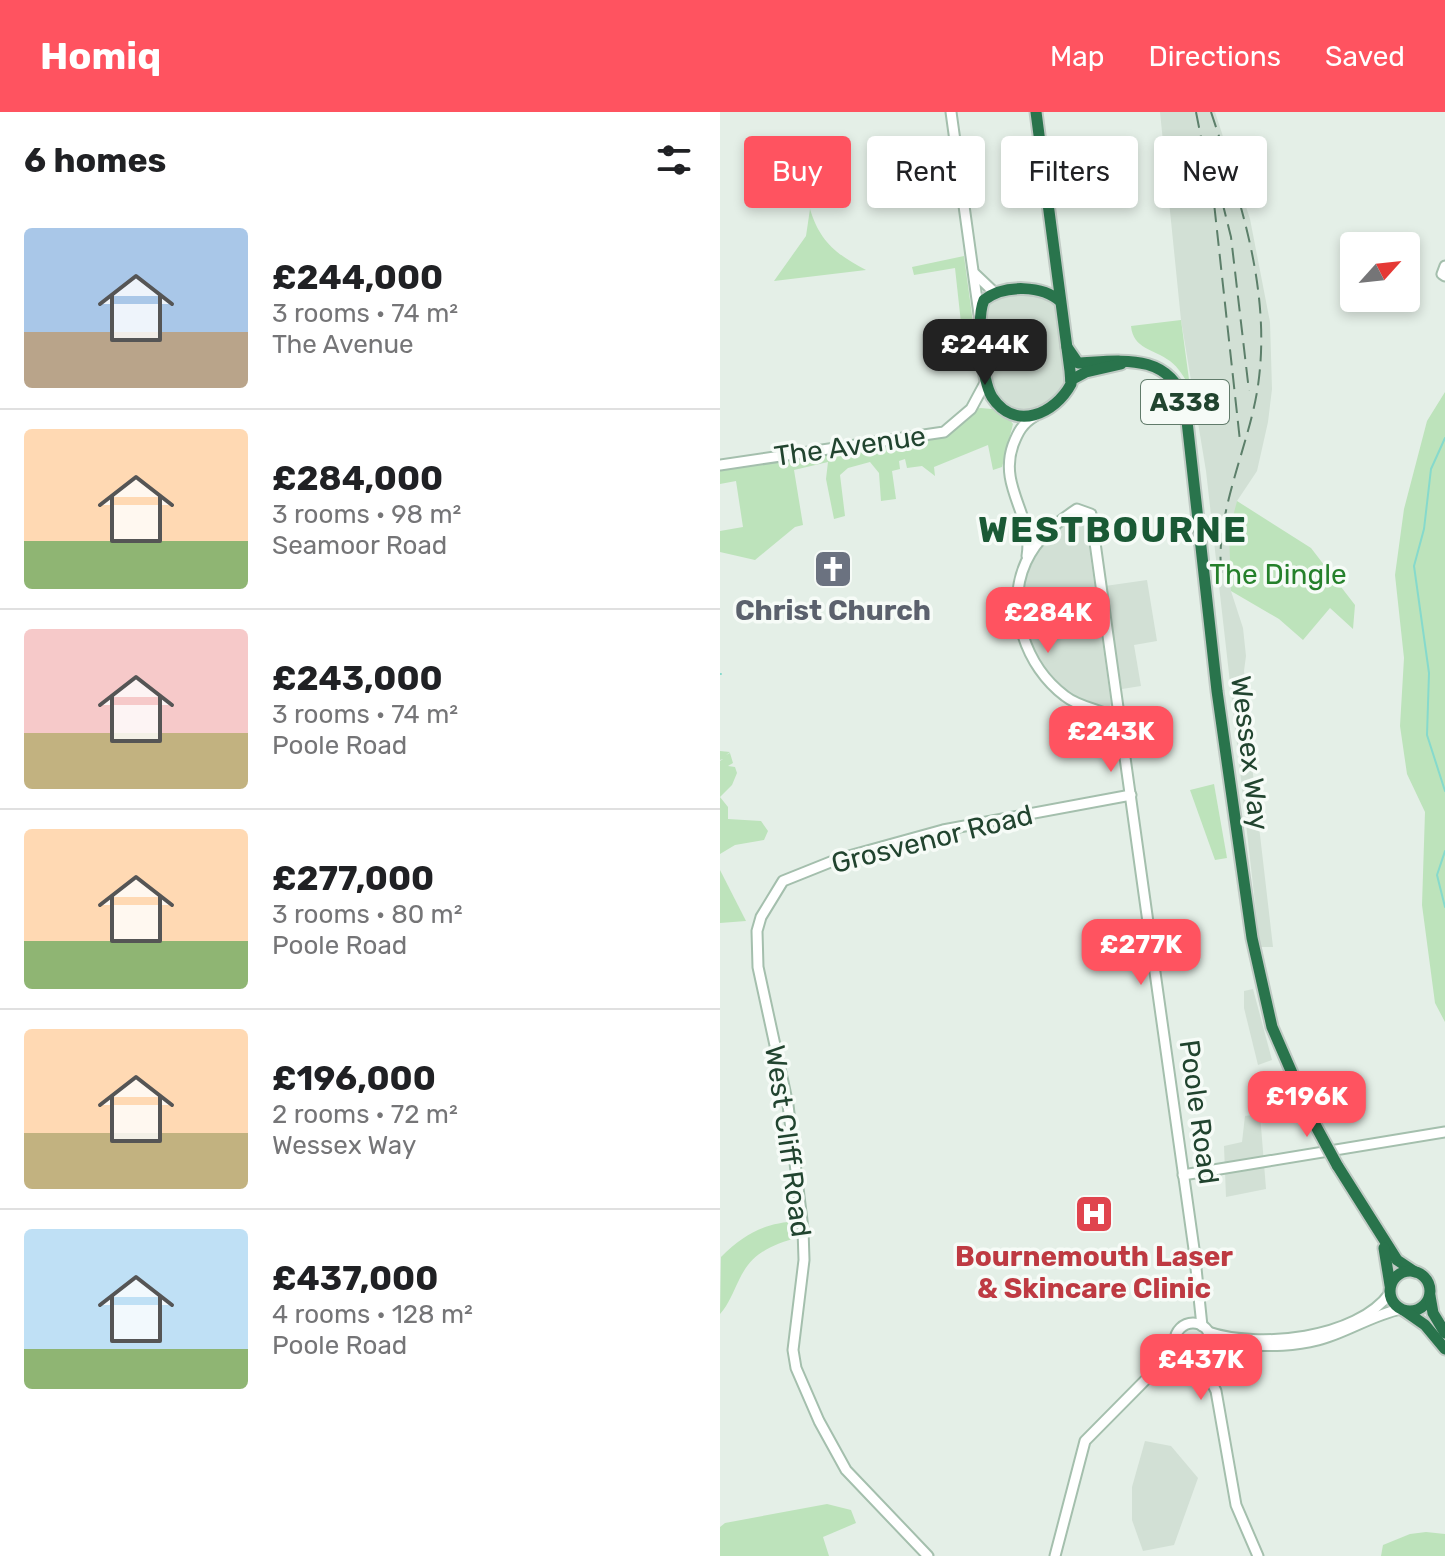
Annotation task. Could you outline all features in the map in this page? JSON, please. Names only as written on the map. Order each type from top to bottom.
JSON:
[{"type":"highway","points":[[1036,112],[1067,347],[1071,380],[1054,407],[1036,416],[1006,410],[992,396],[986,378],[979,314],[984,300],[995,293],[1045,290],[1061,302]]},
{"type":"highway","points":[[1024,290],[1045,279],[1052,266],[1054,251]]},
{"type":"highway","name":"A338","points":[[1067,347],[1076,362],[1129,361]]},
{"type":"highway","name":"A338","points":[[1071,380],[1086,372],[1129,361]]},
{"type":"highway","name":"Wessex Way","points":[[1129,361],[1161,369],[1183,396],[1241,866],[1263,996],[1284,1061],[1337,1165],[1397,1260],[1415,1272]]},
{"type":"highway","name":"Wessex Way","points":[[1371,1222],[1388,1259],[1390,1290]]},
{"type":"highway","points":[[1445,1333],[1433,1313],[1427,1280],[1415,1272],[1398,1275],[1390,1290],[1402,1310],[1425,1325],[1445,1349]]},
{"type":"highway","points":[[1402,1310],[1420,1309],[1430,1295]]},
{"type":"street","points":[[951,112],[979,314]]},
{"type":"street","points":[[972,267],[978,280],[995,293]]},
{"type":"street","name":"The Avenue","points":[[720,465],[944,432],[971,409],[983,393],[986,378]]},
{"type":"street","points":[[971,409],[985,404],[1006,410],[1020,429]]},
{"type":"street","points":[[1036,416],[1020,429],[1008,468],[1011,492],[1020,509],[1032,527],[1039,532],[1048,530]]},
{"type":"street","points":[[1020,509],[1028,536],[1027,559],[1018,597],[1025,645],[1033,662],[1065,697],[1121,722]]},
{"type":"street","name":"Poole Road","points":[[1048,530],[1077,509],[1091,514],[1205,1329]]},
{"type":"street","points":[[1027,559],[1048,530]]},
{"type":"street","points":[[1102,714],[1112,711],[1118,701]]},
{"type":"street","name":"Grosvenor Road","points":[[783,881],[838,859],[926,834],[1131,795]]},
{"type":"street","name":"West Cliff Road","points":[[783,881],[761,917],[756,943],[761,985],[788,1105],[803,1229],[804,1260],[793,1350],[796,1368],[819,1421],[846,1470],[928,1556]]},
{"type":"street","points":[[1183,1175],[1445,1132]]},
{"type":"street","name":"Poole Road","points":[[1184,1326],[1197,1308],[1199,1288]]},
{"type":"street","points":[[1199,1358],[1186,1357],[1177,1348],[1176,1336],[1184,1326],[1205,1329],[1233,1340],[1297,1337],[1368,1313],[1390,1290]]},
{"type":"street","points":[[1199,1358],[1210,1346],[1261,1348],[1299,1344],[1349,1331],[1402,1310]]},
{"type":"street","points":[[1205,1329],[1210,1346]]},
{"type":"street","points":[[1055,1556],[1085,1441],[1177,1348]]},
{"type":"street","points":[[1199,1358],[1213,1381],[1236,1505],[1258,1556]]},
{"type":"shaded area","points":[[1160,112],[1215,112],[1223,136],[1162,136]]},
{"type":"shaded area","points":[[1170,208],[1246,208],[1270,322],[1272,389],[1257,471],[1237,501],[1231,591],[1243,628],[1252,766],[1273,947],[1260,947],[1206,471],[1181,320]]},
{"type":"shaded area","points":[[1024,290],[1055,296],[1070,371],[1065,394],[1024,416],[992,396],[981,305],[984,300]]},
{"type":"shaded area","points":[[1076,518],[1085,519],[1111,704],[1107,710],[1087,704],[1056,681],[1035,656],[1027,630],[1024,585],[1033,561],[1050,536]]},
{"type":"shaded area","points":[[1147,580],[1157,641],[1134,645],[1141,686],[1122,689],[1105,586]]},
{"type":"shaded area","points":[[1253,989],[1272,1060],[1258,1065],[1244,1008],[1244,991]]},
{"type":"shaded area","points":[[1260,1114],[1266,1189],[1226,1197],[1224,1146],[1242,1142],[1245,1116]]},
{"type":"shaded area","points":[[1145,1441],[1171,1446],[1198,1478],[1174,1545],[1143,1551],[1132,1520],[1132,1487]]},
{"type":"green space","points":[[810,209],[830,246],[866,270],[774,281],[806,236]]},
{"type":"green space","points":[[964,256],[974,330],[962,332],[955,268],[914,275],[912,267]]},
{"type":"green space","points":[[1181,320],[1190,387],[1173,364],[1140,344],[1131,326]]},
{"type":"green space","points":[[1445,392],[1445,1022],[1435,1003],[1422,905],[1425,812],[1407,774],[1400,726],[1404,658],[1395,575],[1404,509],[1427,421]]},
{"type":"green space","points":[[971,409],[1002,410],[1013,424],[1002,467],[993,470],[988,445],[934,467],[935,476],[922,466],[907,468],[905,459],[899,461],[900,469],[892,471],[896,499],[881,501],[879,473],[870,462],[848,468],[840,475],[845,516],[834,519],[826,479],[828,462],[794,470],[803,525],[795,527],[755,560],[720,552],[720,531],[743,527],[736,481],[720,484],[720,465],[944,432]]},
{"type":"green space","name":"The Dingle","points":[[1237,501],[1311,548],[1355,605],[1353,629],[1330,608],[1303,640],[1279,619],[1231,591],[1229,532]]},
{"type":"green space","points":[[720,751],[730,752],[726,755],[730,753],[733,763],[728,766],[735,767],[737,773],[732,785],[720,797],[720,761],[723,759],[720,760]]},
{"type":"green space","points":[[1214,784],[1227,858],[1215,860],[1190,790]]},
{"type":"green space","points":[[720,797],[728,807],[728,819],[761,821],[768,831],[764,840],[735,845],[720,854]]},
{"type":"green space","points":[[720,870],[746,921],[720,923]]},
{"type":"green space","points":[[798,1221],[799,1237],[757,1256],[744,1270],[720,1314],[721,1257],[756,1231],[775,1224]]},
{"type":"green space","points":[[827,1504],[851,1510],[856,1523],[823,1537],[829,1556],[720,1556],[720,1527],[725,1523]]},
{"type":"green space","points":[[1410,1534],[1445,1534],[1445,1556],[1381,1556],[1383,1545]]},
{"type":"waterway","points":[[1445,438],[1431,469],[1424,529],[1414,566],[1429,673],[1427,735],[1445,791]]},
{"type":"waterway","points":[[1445,851],[1437,875],[1445,907]]},
{"type":"railway","points":[[1196,112],[1214,203],[1240,441]]},
{"type":"railway","points":[[1211,112],[1243,215],[1261,320],[1257,392],[1226,509],[1222,532],[1222,577]]},
{"type":"railway","points":[[1224,208],[1231,237],[1249,391]]},
{"type":"place","name":"Christ Church","points":[[833,569]]},
{"type":"place","name":"Bournemouth Laser & Skincare Clinic","points":[[1094,1214]]},
{"type":"district","name":"WESTBOURNE","points":[[1113,529]]}]
